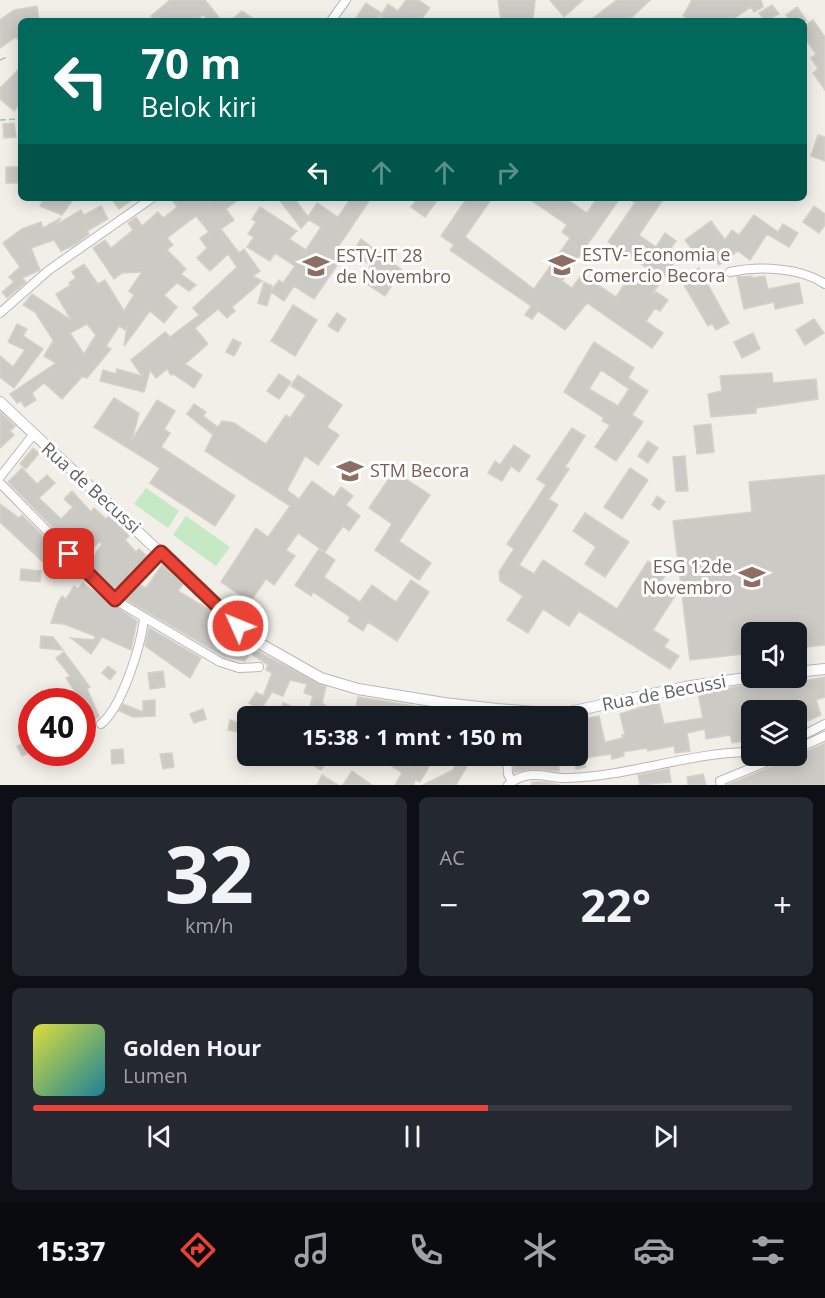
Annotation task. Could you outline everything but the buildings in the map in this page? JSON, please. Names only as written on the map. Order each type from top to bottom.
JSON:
[{"type":"street","points":[[333,18],[346,0]]},
{"type":"street","points":[[0,313],[49,270],[148,201]]},
{"type":"street","points":[[730,272],[753,267],[794,273],[825,284]]},
{"type":"street","name":"Rua de Becussi","points":[[0,402],[259,643],[321,678],[358,689],[444,704],[560,714],[685,687],[741,679]]},
{"type":"street","points":[[1,474],[33,435]]},
{"type":"street","points":[[0,462],[13,457]]},
{"type":"street","points":[[0,483],[115,600],[144,619],[229,666],[259,667]]},
{"type":"street","points":[[115,600],[161,552]]},
{"type":"street","points":[[100,724],[110,717],[119,701],[140,642],[144,619]]},
{"type":"street","points":[[807,671],[825,669]]},
{"type":"street","points":[[807,734],[825,724]]},
{"type":"street","points":[[807,744],[825,736]]},
{"type":"street","points":[[509,766],[511,782],[541,773],[566,778],[599,776],[724,752],[741,752]]},
{"type":"street","points":[[721,785],[720,781],[757,766]]},
{"type":"path","points":[[0,60],[7,57]]},
{"type":"path","points":[[0,120],[18,119]]},
{"type":"green space","points":[[146,488],[179,511],[168,528],[134,504]]},
{"type":"green space","points":[[186,516],[230,547],[216,566],[173,535]]},
{"type":"place","name":"ESTV- Economia e Comercio Becora","points":[[562,265]]},
{"type":"place","name":"ESTV-IT 28 de Novembro","points":[[316,266]]},
{"type":"place","name":"STM Becora","points":[[350,471]]},
{"type":"place","name":"ESG 12de Novembro","points":[[752,577]]},
{"type":"route","points":[[69,554],[115,600],[161,552],[238,626]]}]
